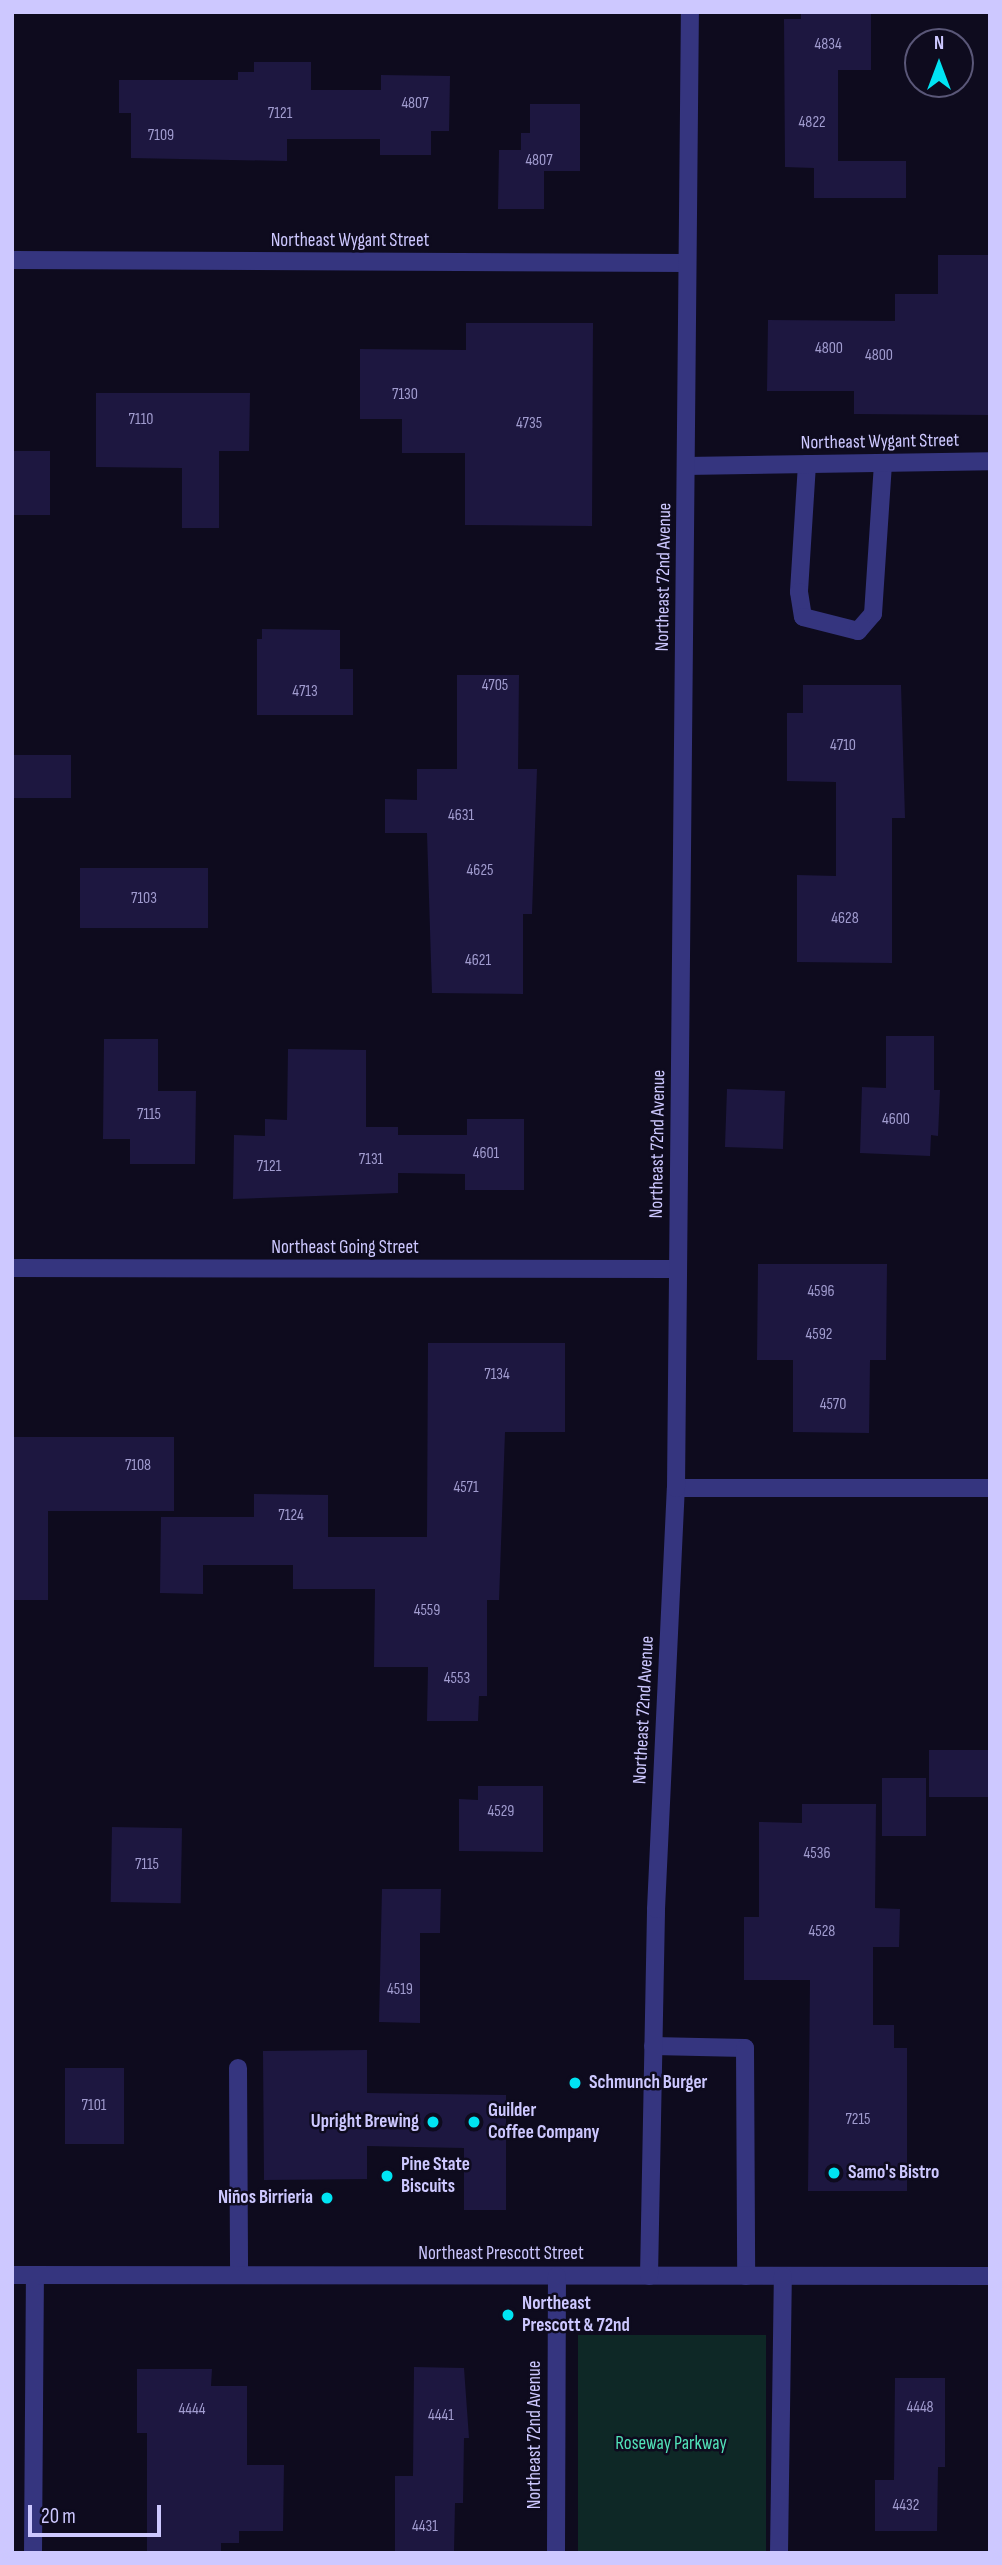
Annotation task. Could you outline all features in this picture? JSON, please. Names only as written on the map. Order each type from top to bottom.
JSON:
[{"type":"street","name":"Northeast 72nd Avenue","points":[[649,2276],[659,1821],[676,1488],[690,12]]},
{"type":"street","name":"Northeast Wygant Street","points":[[12,260],[687,264]]},
{"type":"street","name":"Northeast Wygant Street","points":[[686,466],[990,461]]},
{"type":"street","points":[[807,464],[799,592],[803,617],[858,631],[873,614],[883,463]]},
{"type":"street","name":"Northeast Going Street","points":[[12,1268],[678,1269]]},
{"type":"street","points":[[676,1488],[990,1488]]},
{"type":"street","points":[[653,2046],[745,2048],[746,2276]]},
{"type":"street","points":[[238,2068],[239,2275]]},
{"type":"street","name":"Northeast Prescott Street","points":[[12,2275],[990,2276]]},
{"type":"street","points":[[33,2553],[35,2275]]},
{"type":"street","name":"Northeast 72nd Avenue","points":[[556,2553],[557,2276]]},
{"type":"street","points":[[779,2553],[783,2276]]},
{"type":"green space","name":"Roseway Parkway","points":[[578,2335],[766,2335],[766,2553],[578,2553]]},
{"type":"building","points":[[801,12],[871,12],[871,70],[838,70],[838,161],[906,161],[906,198],[814,198],[814,168],[785,167],[784,19],[801,19]]},
{"type":"building","points":[[254,62],[311,62],[311,90],[381,90],[381,75],[450,76],[449,131],[431,131],[431,155],[380,155],[380,139],[287,139],[287,161],[131,158],[131,113],[119,113],[119,80],[238,80],[238,72],[254,72]]},
{"type":"building","points":[[530,104],[580,104],[580,171],[544,171],[544,209],[498,209],[499,150],[521,150],[521,133],[530,133]]},
{"type":"building","points":[[938,255],[990,255],[990,415],[854,414],[854,391],[767,391],[768,320],[895,321],[895,294],[938,294]]},
{"type":"building","points":[[466,323],[593,323],[592,526],[465,525],[465,453],[402,453],[402,419],[360,419],[360,349],[466,350]]},
{"type":"building","points":[[96,393],[250,393],[249,451],[219,451],[219,528],[182,528],[182,468],[96,467]]},
{"type":"building","points":[[12,451],[50,451],[50,515],[12,515]]},
{"type":"building","points":[[262,629],[340,630],[340,669],[353,669],[353,715],[257,715],[257,639],[262,639]]},
{"type":"building","points":[[457,675],[519,675],[518,769],[537,769],[532,914],[523,914],[523,994],[432,993],[427,833],[385,833],[385,799],[417,800],[417,769],[457,769]]},
{"type":"building","points":[[803,685],[901,685],[905,818],[892,818],[892,963],[797,962],[797,875],[836,876],[836,782],[787,781],[787,713],[803,713]]},
{"type":"building","points":[[12,755],[71,755],[71,798],[12,798]]},
{"type":"building","points":[[80,868],[208,868],[208,928],[80,928]]},
{"type":"building","points":[[886,1036],[934,1036],[934,1090],[940,1090],[938,1136],[931,1135],[930,1156],[860,1153],[862,1087],[886,1088]]},
{"type":"building","points":[[104,1039],[158,1039],[158,1091],[196,1091],[195,1164],[130,1164],[130,1139],[103,1139]]},
{"type":"building","points":[[288,1049],[366,1050],[366,1127],[398,1127],[398,1135],[467,1135],[467,1119],[524,1119],[524,1190],[465,1190],[465,1174],[398,1173],[398,1193],[233,1199],[234,1135],[265,1136],[265,1119],[287,1120]]},
{"type":"building","points":[[727,1089],[785,1091],[783,1149],[725,1147]]},
{"type":"building","points":[[758,1264],[887,1264],[886,1360],[870,1360],[869,1433],[793,1432],[793,1360],[757,1360]]},
{"type":"building","points":[[428,1343],[565,1343],[565,1432],[505,1432],[499,1600],[487,1600],[487,1696],[479,1696],[478,1721],[427,1721],[428,1667],[374,1667],[375,1589],[293,1589],[293,1565],[203,1565],[203,1594],[160,1593],[161,1517],[254,1517],[254,1494],[328,1495],[328,1537],[427,1537]]},
{"type":"building","points":[[12,1437],[174,1437],[174,1511],[48,1511],[48,1600],[12,1600]]},
{"type":"building","points":[[929,1750],[990,1750],[990,1797],[929,1797]]},
{"type":"building","points":[[882,1778],[926,1778],[926,1836],[882,1836]]},
{"type":"building","points":[[478,1786],[543,1786],[543,1852],[459,1851],[459,1799],[478,1800]]},
{"type":"building","points":[[802,1804],[876,1804],[875,1908],[900,1909],[899,1947],[873,1947],[873,2025],[894,2025],[894,2048],[907,2048],[907,2191],[808,2191],[810,1980],[744,1980],[744,1917],[759,1917],[759,1822],[802,1823]]},
{"type":"building","points":[[112,1827],[182,1828],[181,1903],[111,1902]]},
{"type":"building","points":[[382,1889],[441,1889],[440,1933],[420,1933],[420,2023],[379,2022]]},
{"type":"building","points":[[367,2050],[367,2093],[506,2095],[506,2210],[464,2210],[464,2148],[367,2146],[367,2179],[264,2180],[263,2051]]},
{"type":"building","points":[[65,2068],[124,2068],[124,2144],[65,2144]]},
{"type":"building","points":[[414,2367],[464,2368],[469,2438],[464,2438],[463,2503],[455,2503],[454,2552],[395,2552],[395,2476],[413,2476]]},
{"type":"building","points":[[137,2369],[212,2369],[211,2386],[247,2386],[247,2465],[284,2465],[283,2531],[239,2531],[239,2543],[221,2543],[221,2553],[147,2553],[147,2433],[137,2433]]},
{"type":"building","points":[[895,2378],[945,2378],[945,2467],[938,2467],[937,2531],[875,2531],[875,2480],[894,2480]]},
{"type":"place","name":"Schmunch Burger","points":[[575,2083]]},
{"type":"place","name":"Upright Brewing","points":[[433,2122]]},
{"type":"place","name":"Guilder Coffee Company","points":[[474,2122]]},
{"type":"place","name":"Samo's Bistro","points":[[834,2173]]},
{"type":"place","name":"Pine State Biscuits","points":[[387,2176]]},
{"type":"place","name":"Niños Birrieria","points":[[327,2198]]},
{"type":"place","name":"Northeast Prescott & 72nd","points":[[508,2315]]}]
